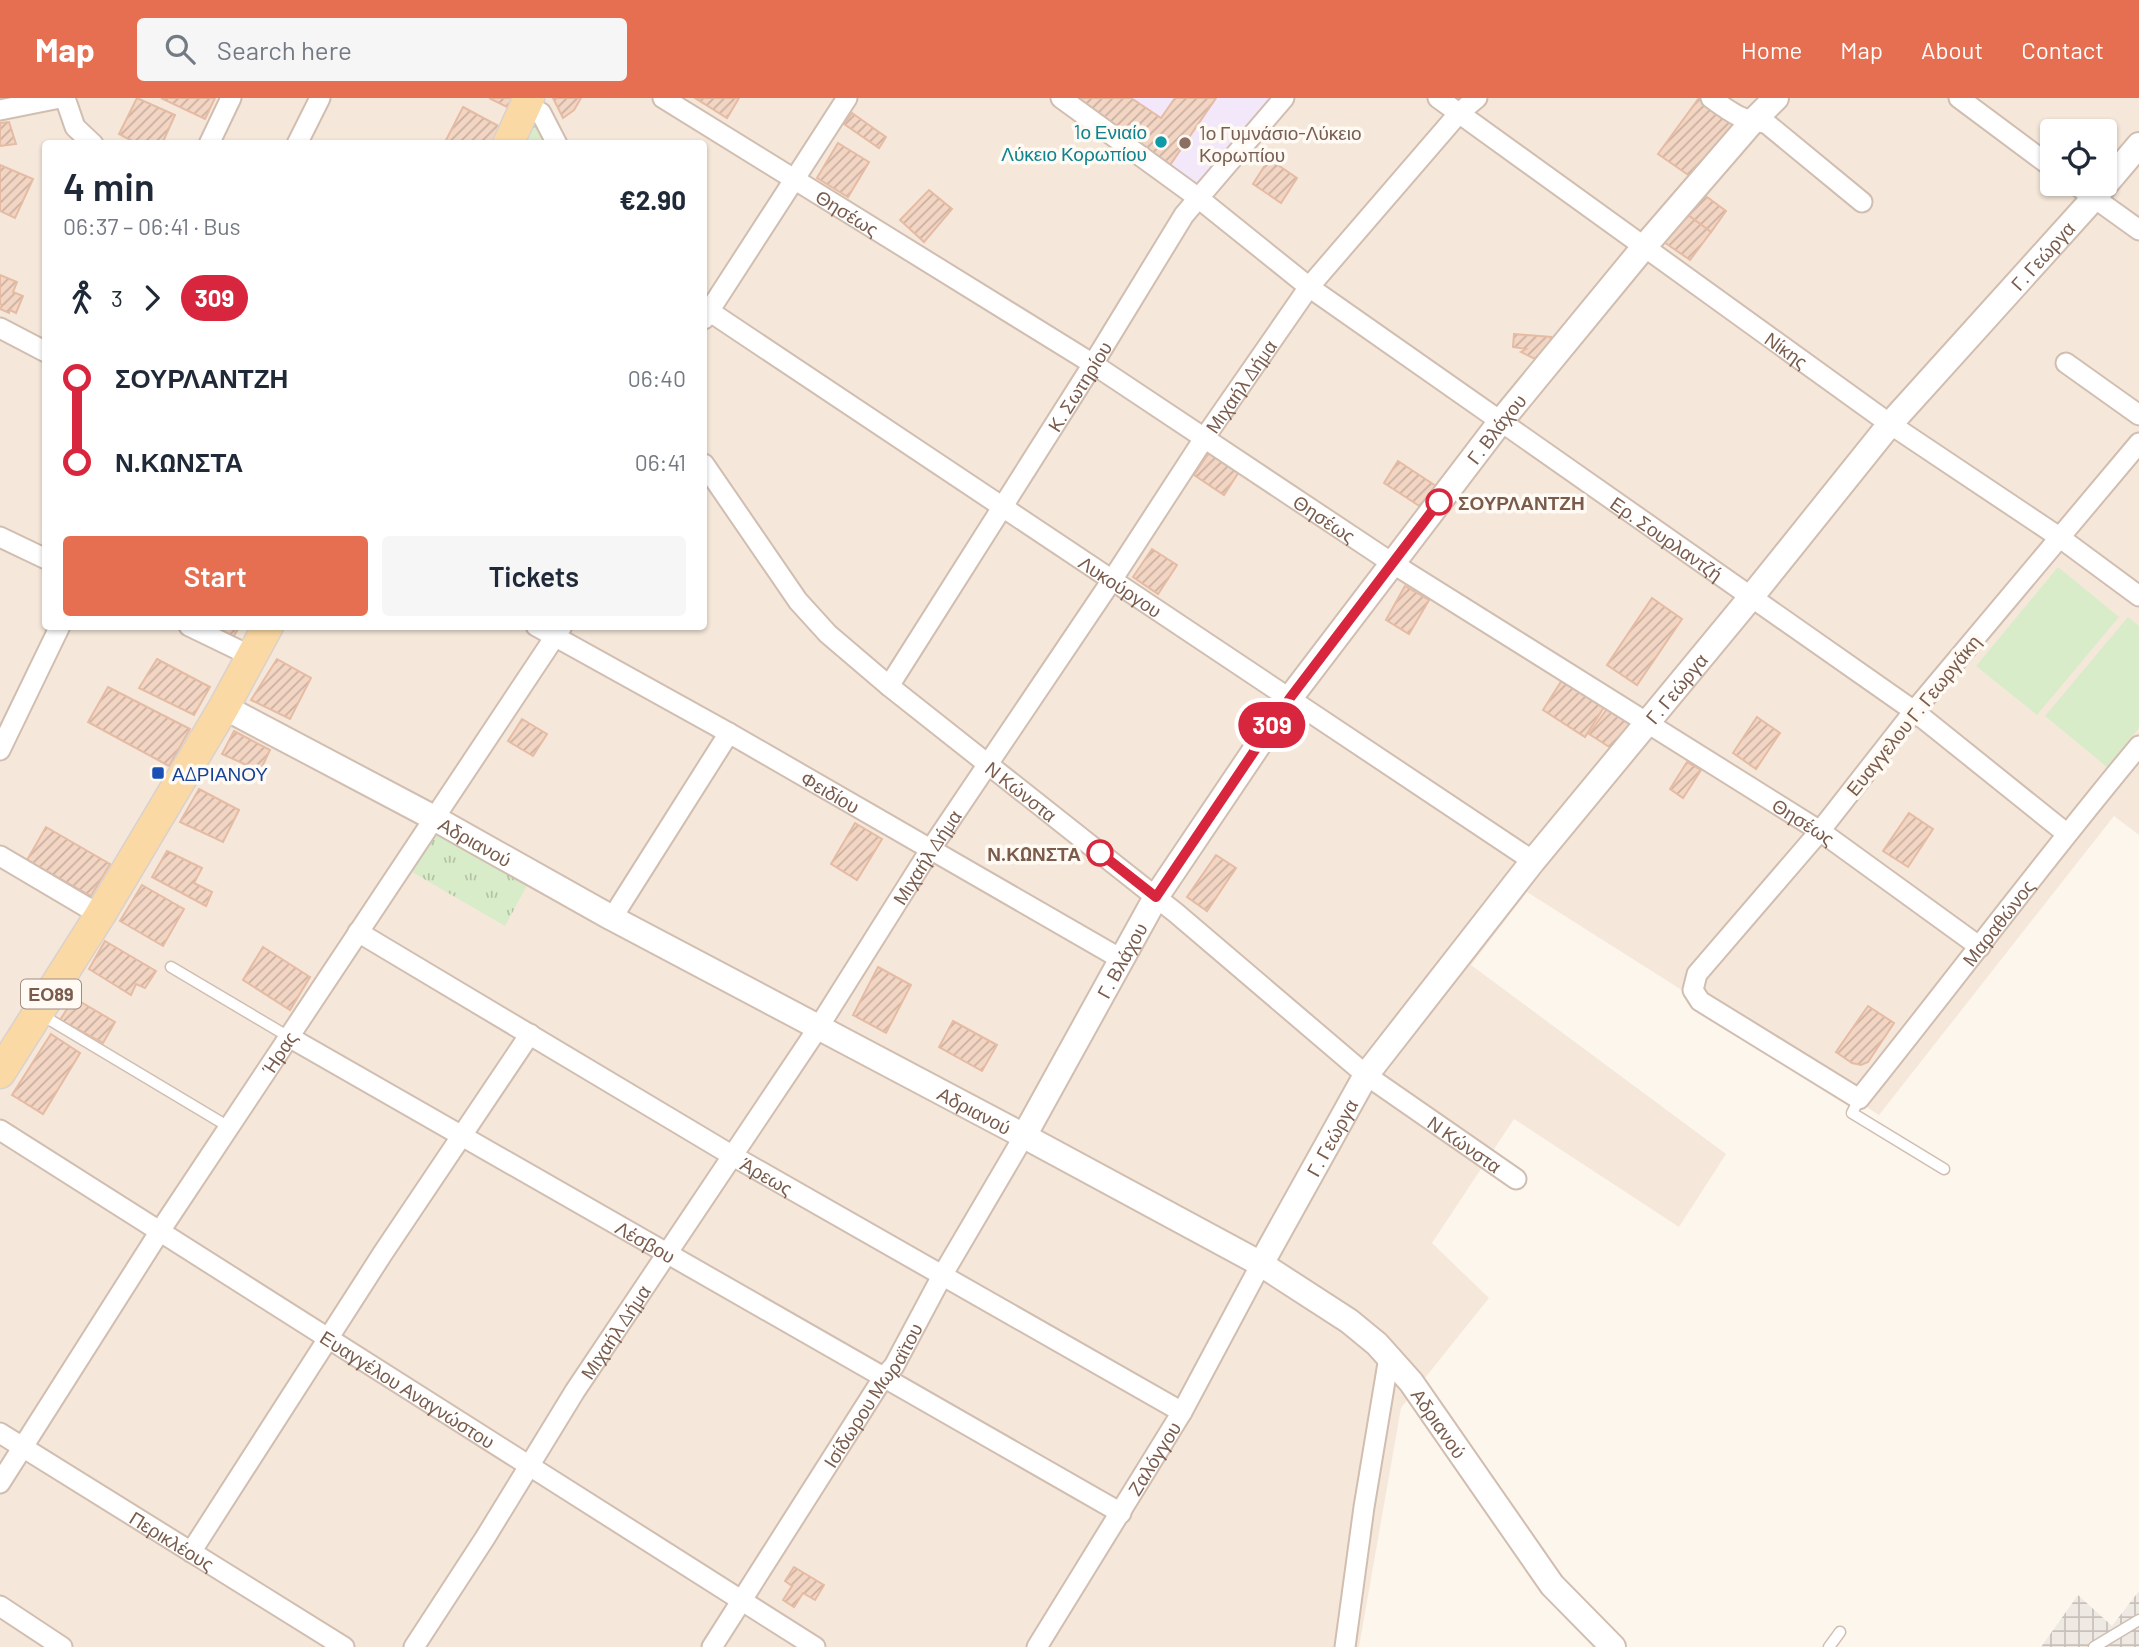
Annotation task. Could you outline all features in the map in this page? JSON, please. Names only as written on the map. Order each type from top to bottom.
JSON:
[{"type":"main road","points":[[510,140],[527,101]]},
{"type":"main road","name":"ΕΟ89","points":[[0,1073],[100,915],[224,707],[266,630]]},
{"type":"street","points":[[0,110],[62,98],[75,127],[89,140]]},
{"type":"street","points":[[210,140],[231,98]]},
{"type":"street","points":[[299,140],[320,98]]},
{"type":"street","name":"Θησέως","points":[[663,98],[1093,364],[1392,563],[1820,831],[1980,947]]},
{"type":"street","points":[[707,313],[847,98]]},
{"type":"street","name":"Ερ. Σουρλαντζή","points":[[1061,98],[1197,197],[1309,287],[1914,711],[2067,833]]},
{"type":"street","name":"Κ. Σωτηρίου","points":[[889,686],[1184,215],[1284,98]]},
{"type":"street","name":"Νίκης","points":[[1438,98],[1890,424],[2059,537],[2139,596]]},
{"type":"street","name":"Μιχαήλ Δήμα","points":[[414,1647],[666,1252],[818,1028],[930,850],[1205,437],[1309,287],[1459,113],[1477,98]]},
{"type":"street","points":[[1711,98],[1739,117],[1752,122],[1766,122],[1862,202]]},
{"type":"street","name":"Γ. Βλάχου","points":[[1024,1136],[1156,897],[1290,698],[1502,421],[1644,247],[1776,98]]},
{"type":"street","points":[[1959,98],[2040,157]]},
{"type":"street","points":[[527,101],[541,113],[555,140]]},
{"type":"street","name":"Γ. Γεώργα","points":[[2117,163],[2139,145]]},
{"type":"street","name":"Γ. Γεώργα","points":[[1261,1264],[1366,1075],[1533,861],[2080,196]]},
{"type":"street","points":[[2091,196],[2139,230]]},
{"type":"street","name":"Λυκούργου","points":[[707,316],[1003,506],[1533,861]]},
{"type":"street","points":[[0,328],[42,350]]},
{"type":"street","points":[[2066,363],[2139,415]]},
{"type":"street","name":"Ευαγγελου Γ. Γεωργάκη","points":[[1859,1099],[1700,1001],[1693,990],[1697,974],[1820,831],[1914,711],[2139,443]]},
{"type":"street","name":"Ν Κώνστα","points":[[707,468],[798,601],[828,634],[889,686],[1156,897],[1366,1075],[1517,1179]]},
{"type":"street","points":[[0,537],[42,557]]},
{"type":"street","points":[[0,750],[58,630]]},
{"type":"street","points":[[197,630],[253,657]]},
{"type":"street","name":"Φειδίου","points":[[559,632],[1121,959]]},
{"type":"street","name":"Ήρας","points":[[0,1483],[160,1231],[559,632]]},
{"type":"street","name":"Αδριανού","points":[[224,707],[434,818],[611,918],[1261,1264],[1349,1321],[1377,1344],[1411,1382],[1552,1585],[1613,1647]]},
{"type":"street","points":[[611,918],[729,733]]},
{"type":"street","name":"Μαραθώνος","points":[[1859,1099],[2067,833],[2139,746]]},
{"type":"street","points":[[0,856],[100,915]]},
{"type":"street","name":"Άρεως","points":[[358,932],[733,1156],[1182,1412]]},
{"type":"street","points":[[191,1552],[328,1338],[530,1034]]},
{"type":"street","name":"Λέσβου","points":[[289,1037],[1121,1513]]},
{"type":"street","name":"Ευαγγέλου Αναγνώστου","points":[[0,1130],[815,1647]]},
{"type":"street","name":"Ισίδωρου Μωραϊτου","points":[[712,1647],[883,1378],[894,1366],[943,1274],[1024,1136]]},
{"type":"street","name":"Ζαλόγγου","points":[[1037,1647],[1182,1412],[1261,1264]]},
{"type":"street","points":[[1345,1647],[1364,1507],[1389,1357]]},
{"type":"street","name":"Περικλέους","points":[[0,1433],[344,1647]]},
{"type":"street","points":[[0,1606],[62,1647]]},
{"type":"lane","name":"Λέσβου","points":[[171,967],[289,1037]]},
{"type":"lane","points":[[39,1013],[229,1127]]},
{"type":"lane","points":[[1859,1099],[1852,1113],[1944,1169]]},
{"type":"lane","points":[[2094,1647],[2139,1620]]},
{"type":"lane","points":[[1829,1647],[1840,1632]]},
{"type":"shaded area","points":[[0,98],[2139,98],[2139,835],[2114,816],[1879,1115],[1527,892],[1471,965],[1726,1154],[1679,1227],[1514,1119],[1432,1243],[1489,1298],[1401,1408],[1359,1647],[0,1647]]},
{"type":"shaded area","name":"1ο Γυμνάσιο-Λύκειο Κορωπίου","points":[[1069,98],[1275,98],[1197,187]]},
{"type":"shaded area","points":[[2139,1591],[2139,1647],[2041,1647],[2078,1595],[2112,1626]]},
{"type":"green space","points":[[535,123],[548,140],[518,140],[522,129]]},
{"type":"green space","points":[[2058,567],[2119,617],[2037,715],[1976,666]]},
{"type":"green space","points":[[2128,617],[2139,626],[2139,728],[2107,767],[2045,716]]},
{"type":"green space","points":[[437,831],[530,880],[505,926],[412,872]]},
{"type":"building","points":[[137,98],[175,115],[164,140],[130,140],[119,134]]},
{"type":"building","points":[[161,98],[215,98],[205,119]]},
{"type":"building","points":[[489,98],[514,98],[509,108]]},
{"type":"building","points":[[553,98],[581,98],[574,110],[563,118]]},
{"type":"building","points":[[695,98],[739,98],[727,118]]},
{"type":"building","name":"1ο Ενιαίο Λύκειο Κορωπίου","points":[[1074,98],[1131,98],[1161,118],[1175,98],[1216,98],[1170,165]]},
{"type":"building","points":[[1699,98],[1735,124],[1694,179],[1658,154]]},
{"type":"building","points":[[463,107],[504,129],[498,140],[446,140]]},
{"type":"building","points":[[852,113],[886,137],[879,148],[844,124]]},
{"type":"building","points":[[9,122],[16,144],[0,146],[0,123]]},
{"type":"building","points":[[838,143],[869,162],[848,197],[817,178]]},
{"type":"building","points":[[1269,159],[1297,178],[1281,203],[1253,184]]},
{"type":"building","points":[[0,165],[33,179],[15,218],[0,211]]},
{"type":"building","points":[[929,190],[952,209],[924,242],[900,220]]},
{"type":"building","points":[[1703,194],[1726,211],[1711,232],[1688,215]]},
{"type":"building","points":[[1688,215],[1711,232],[1690,260],[1661,240]]},
{"type":"building","points":[[0,275],[17,282],[13,292],[23,296],[16,313],[0,309]]},
{"type":"building","points":[[1514,334],[1551,337],[1548,359],[1533,358],[1521,352],[1526,349],[1513,347]]},
{"type":"building","points":[[1212,448],[1242,467],[1224,495],[1194,475]]},
{"type":"building","points":[[1398,461],[1439,488],[1424,509],[1384,483]]},
{"type":"building","points":[[1152,549],[1177,565],[1158,594],[1133,577]]},
{"type":"building","points":[[1405,586],[1429,600],[1409,634],[1386,620]]},
{"type":"building","points":[[1652,598],[1682,619],[1637,685],[1607,665]]},
{"type":"building","points":[[216,630],[238,630],[232,639]]},
{"type":"building","points":[[157,659],[210,687],[194,715],[139,688]]},
{"type":"building","points":[[277,659],[311,678],[290,719],[251,700]]},
{"type":"building","points":[[1564,677],[1606,704],[1585,737],[1543,710]]},
{"type":"building","points":[[108,687],[190,729],[169,766],[88,722]]},
{"type":"building","points":[[1609,706],[1636,724],[1617,752],[1589,734]]},
{"type":"building","points":[[1757,717],[1780,733],[1756,769],[1733,753]]},
{"type":"building","points":[[522,719],[547,734],[533,756],[508,741]]},
{"type":"building","points":[[234,731],[270,750],[260,771],[222,754]]},
{"type":"building","points":[[1687,762],[1701,770],[1683,798],[1670,789]]},
{"type":"building","points":[[199,789],[239,810],[223,842],[180,822]]},
{"type":"building","points":[[1909,813],[1933,829],[1908,867],[1883,851]]},
{"type":"building","points":[[855,823],[882,839],[857,880],[831,864]]},
{"type":"building","points":[[46,827],[110,864],[91,896],[27,860]]},
{"type":"building","points":[[167,851],[202,868],[194,883],[212,892],[206,906],[152,877]]},
{"type":"building","points":[[1216,855],[1236,868],[1207,911],[1187,897]]},
{"type":"building","points":[[142,885],[184,909],[163,946],[120,921]]},
{"type":"building","points":[[105,941],[156,971],[145,988],[136,984],[131,995],[89,969]]},
{"type":"building","points":[[263,947],[310,977],[290,1010],[243,980]]},
{"type":"building","points":[[878,967],[911,985],[886,1033],[853,1015]]},
{"type":"building","points":[[74,998],[115,1022],[103,1043],[60,1020]]},
{"type":"building","points":[[1868,1006],[1894,1023],[1868,1062],[1861,1065],[1852,1063],[1836,1052]]},
{"type":"building","points":[[953,1021],[997,1045],[982,1071],[939,1047]]},
{"type":"building","points":[[51,1034],[80,1053],[43,1114],[12,1095]]},
{"type":"building","points":[[794,1567],[824,1585],[815,1600],[803,1593],[794,1607],[783,1600],[792,1586],[785,1581]]},
{"type":"bus line","name":"309","points":[[1100,853],[1156,897],[1290,698],[1439,502]]},
{"type":"place","name":"1ο Ενιαίο Λύκειο Κορωπίου","points":[[1161,142]]},
{"type":"place","name":"1ο Γυμνάσιο-Λύκειο Κορωπίου","points":[[1185,143]]},
{"type":"place","name":"ΣΟΥΡΛΑΝΤΖΗ","points":[[1439,502]]},
{"type":"place","name":"ΑΔΡΙΑΝΟΥ","points":[[158,773]]},
{"type":"place","name":"Ν.ΚΩΝΣΤΑ","points":[[1100,853]]}]
